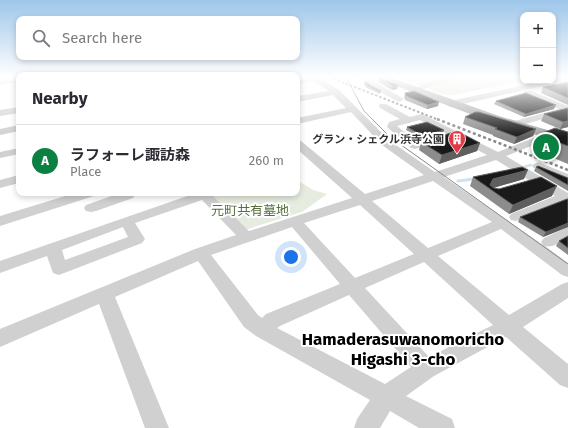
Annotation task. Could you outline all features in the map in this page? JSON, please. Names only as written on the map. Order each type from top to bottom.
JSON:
[{"type":"main road","points":[[435,97],[518,123],[563,131]]},
{"type":"main road","points":[[438,97],[507,123],[563,131]]},
{"type":"street","points":[[341,97],[371,131],[386,143],[434,175],[508,220],[568,271]]},
{"type":"street","points":[[396,97],[400,99]]},
{"type":"street","points":[[453,103],[476,97]]},
{"type":"street","points":[[453,103],[481,97]]},
{"type":"street","points":[[453,103],[498,97]]},
{"type":"street","points":[[538,97],[568,109]]},
{"type":"street","points":[[383,106],[409,120]]},
{"type":"street","points":[[300,120],[353,109]]},
{"type":"street","points":[[518,123],[568,109]]},
{"type":"street","points":[[0,113],[16,110]]},
{"type":"street","points":[[456,134],[415,146],[392,127],[392,124],[421,117],[456,134],[496,156],[566,198]]},
{"type":"street","points":[[0,132],[16,129]]},
{"type":"street","points":[[0,338],[201,253],[294,221],[496,156],[563,131]]},
{"type":"street","points":[[300,146],[568,378]]},
{"type":"street","points":[[0,156],[16,152]]},
{"type":"street","points":[[538,166],[568,178]]},
{"type":"street","points":[[0,184],[16,180]]},
{"type":"street","points":[[524,185],[538,181]]},
{"type":"street","points":[[0,221],[79,196]]},
{"type":"street","points":[[91,208],[125,196]]},
{"type":"street","points":[[0,267],[200,196]]},
{"type":"street","points":[[208,196],[246,237]]},
{"type":"street","points":[[262,330],[273,320],[351,286],[508,220],[566,198]]},
{"type":"street","points":[[53,248],[59,269],[137,239],[127,221]]},
{"type":"street","points":[[294,221],[426,370]]},
{"type":"street","points":[[549,242],[568,232]]},
{"type":"street","points":[[201,253],[251,321],[262,330],[443,428]]},
{"type":"street","points":[[366,428],[386,397],[426,370],[508,326],[568,289]]},
{"type":"street","points":[[104,293],[157,428]]},
{"type":"green space","name":"元町共有墓地","points":[[300,182],[313,190],[327,194],[302,212],[248,229],[242,228],[212,197],[300,196]]},
{"type":"building","points":[[408,97],[428,97],[439,102],[428,105]]},
{"type":"building","points":[[511,97],[536,97],[556,105],[526,114],[496,101]]},
{"type":"building","points":[[568,108],[568,121],[563,122],[544,114]]},
{"type":"building","points":[[475,112],[536,129],[517,137],[495,129],[497,128],[465,117]]},
{"type":"building","points":[[427,122],[444,130],[423,136],[407,127]]},
{"type":"building","points":[[555,128],[568,132],[568,146],[538,135]]},
{"type":"building","points":[[457,131],[480,143],[442,155],[421,142]]},
{"type":"building","points":[[538,166],[568,178],[568,185],[536,167]]},
{"type":"building","points":[[522,167],[528,170],[493,179],[490,185],[499,189],[541,177],[557,186],[513,205],[473,177]]},
{"type":"building","points":[[567,199],[568,223],[546,232],[520,217]]},
{"type":"building","points":[[568,236],[568,248],[559,241]]},
{"type":"waterway","points":[[521,168],[531,165]]},
{"type":"waterway","points":[[458,181],[474,179]]},
{"type":"tram line","points":[[357,97],[364,111],[390,137],[568,264]]},
{"type":"railway","points":[[380,97],[439,120]]},
{"type":"railway","points":[[437,119],[568,170]]},
{"type":"place","name":"ラフォーレ諏訪森","points":[[546,147]]},
{"type":"place","name":"グラン・シェクル浜寺公園","points":[[457,154]]},
{"type":"district","name":"Hamaderasuwanomoricho Higashi 3-cho","points":[[403,349]]}]
